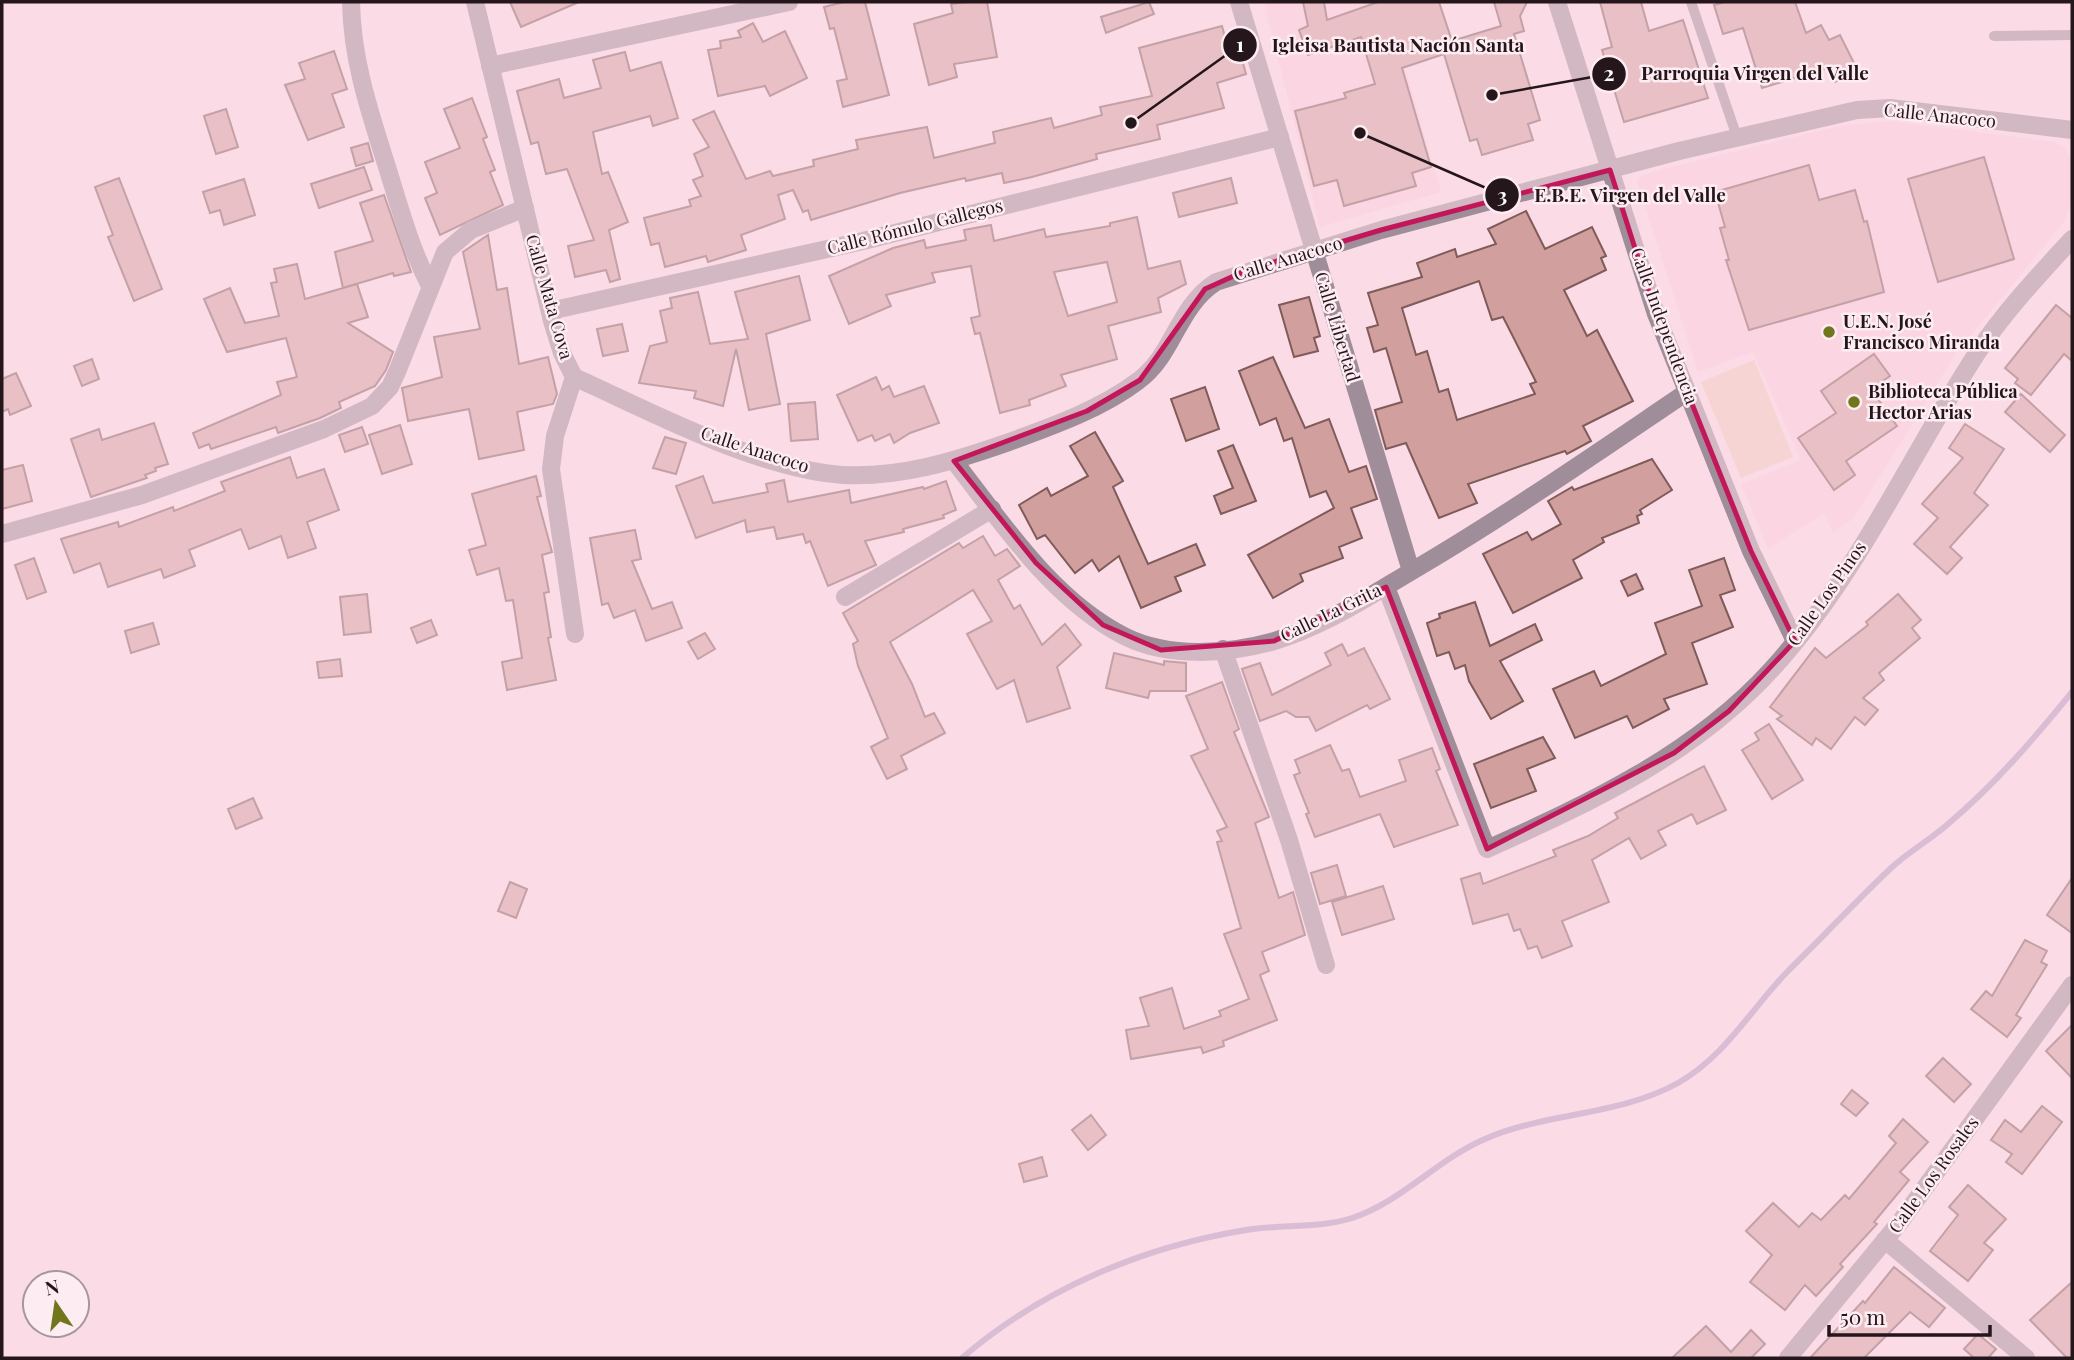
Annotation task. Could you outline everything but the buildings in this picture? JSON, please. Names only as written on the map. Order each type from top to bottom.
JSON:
[{"type":"street","points":[[351,2],[353,49],[360,79],[411,243],[430,286]]},
{"type":"street","name":"Calle Mata Cova","points":[[475,2],[550,311],[562,353],[574,377],[555,436],[551,469],[575,634]]},
{"type":"street","points":[[490,66],[789,2]]},
{"type":"street","name":"Calle Libertad","points":[[1239,2],[1411,571]]},
{"type":"street","name":"Calle Independencia","points":[[1557,2],[1656,314],[1751,551],[1795,641]]},
{"type":"street","name":"Calle Anacoco","points":[[574,377],[727,444],[808,469],[844,475],[874,474],[954,461],[1087,411],[1117,395],[1140,380],[1155,364],[1183,313],[1205,289],[1247,270],[1314,250],[1610,170],[1836,114],[1890,108],[2072,130]]},
{"type":"street","name":"Calle Rómulo Gallegos","points":[[550,311],[863,241],[1280,137]]},
{"type":"street","points":[[2,534],[142,495],[324,429],[372,406],[394,380],[445,252],[461,236],[525,208]]},
{"type":"street","name":"Calle Los Pinos","points":[[1386,587],[1487,849],[1573,809],[1674,753],[1729,710],[1772,670],[1849,566],[1979,350],[2072,239]]},
{"type":"street","name":"Calle La Grita","points":[[954,461],[1058,586],[1103,625],[1127,638],[1161,650],[1223,649],[1264,643],[1302,631],[1386,587],[1503,516],[1687,392]]},
{"type":"street","points":[[845,597],[992,509]]},
{"type":"street","points":[[1223,649],[1289,841],[1326,965]]},
{"type":"street","name":"Calle Los Rosales","points":[[1788,1358],[1885,1240],[2072,985]]},
{"type":"street","points":[[1885,1240],[2026,1358]]},
{"type":"lane","points":[[1691,2],[1737,137]]},
{"type":"lane","points":[[1994,36],[2072,35]]},
{"type":"highlighted area","points":[[1610,170],[1656,314],[1751,551],[1795,641],[1729,711],[1674,753],[1487,849],[1386,587],[1274,641],[1161,650],[1103,625],[1036,563],[954,461],[1087,411],[1140,380],[1205,289],[1247,270],[1381,230]]},
{"type":"shaded area","points":[[1264,2],[1386,2],[1441,192],[1320,227]]},
{"type":"shaded area","name":"U.E.N. José Francisco Miranda","points":[[1890,121],[2055,142],[2065,149],[2072,160],[2072,203],[2065,220],[1956,353],[1854,518],[1833,533],[1824,513],[1768,549],[1741,484],[1801,460],[1753,352],[1698,372],[1637,181],[1641,176],[1659,170],[1840,126]]},
{"type":"shaded area","points":[[1754,360],[1793,457],[1741,478],[1701,382]]},
{"type":"waterway","points":[[962,1358],[1026,1311],[1095,1274],[1169,1247],[1207,1238],[1246,1230],[1326,1224],[1352,1218],[1387,1202],[1468,1147],[1485,1139],[1508,1130],[1632,1102],[1678,1083],[1695,1072],[1725,1045],[1790,969],[1890,869],[1941,830],[1982,793],[2072,692]]},
{"type":"place","name":"Parroquia Virgen del Valle","points":[[1492,95]]},
{"type":"place","name":"Igleisa Bautista Nación Santa","points":[[1131,123]]},
{"type":"place","name":"E.B.E. Virgen del Valle","points":[[1360,133]]},
{"type":"place","name":"U.E.N. José Francisco Miranda","points":[[1829,332]]},
{"type":"place","name":"Biblioteca Pública Hector Arias","points":[[1854,402]]}]
